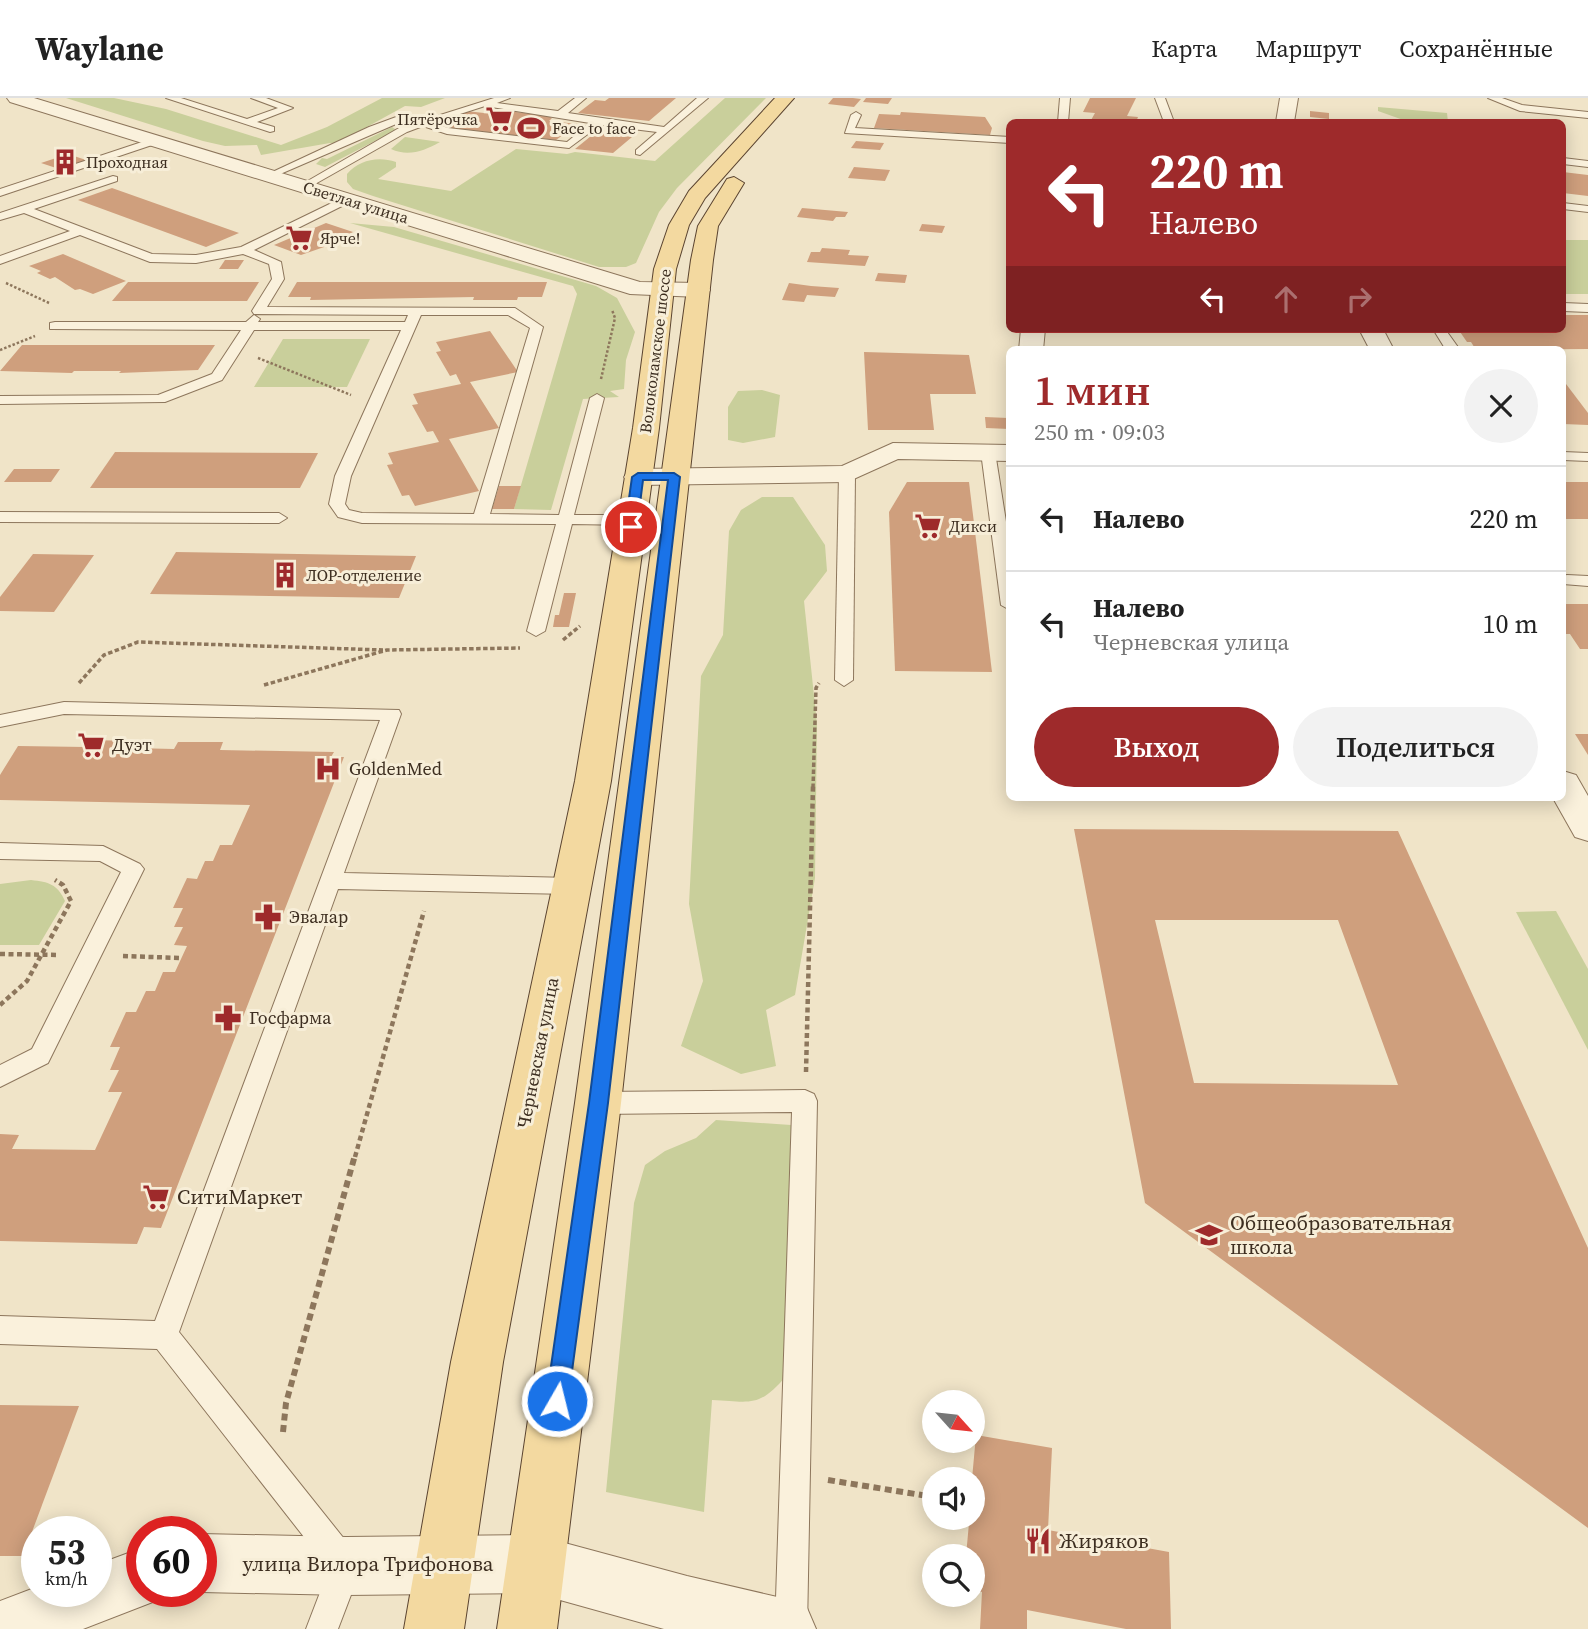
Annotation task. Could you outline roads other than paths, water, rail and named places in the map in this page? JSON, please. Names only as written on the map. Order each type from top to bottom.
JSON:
[{"type":"main road","name":"Волоколамское шоссе","points":[[656,477],[661,290],[679,225],[695,195],[795,100]]},
{"type":"main road","name":"Волоколамское шоссе","points":[[656,477],[699,290],[708,226],[715,210],[795,100]]},
{"type":"main road","name":"Черневская улица","points":[[434,1629],[477,1362],[593,781],[631,520],[656,477]]},
{"type":"main road","points":[[527,1629],[598,1103],[656,477]]},
{"type":"street","points":[[1286,119],[1289,98]]},
{"type":"street","name":"Светлая улица","points":[[22,99],[638,289],[699,290]]},
{"type":"street","points":[[656,477],[847,474],[893,451],[999,452]]},
{"type":"street","points":[[1572,788],[1588,828]]},
{"type":"street","name":"улица Вилора Трифонова","points":[[217,1563],[346,1566],[535,1564],[687,1606],[786,1629]]},
{"type":"street","points":[[5,1629],[126,1583]]},
{"type":"lane","points":[[171,98],[270,129]]},
{"type":"lane","points":[[246,122],[288,108],[256,98]]},
{"type":"lane","points":[[304,186],[403,130],[505,98]]},
{"type":"lane","points":[[559,114],[581,98]]},
{"type":"lane","points":[[640,152],[703,98]]},
{"type":"lane","points":[[1063,119],[1065,98]]},
{"type":"lane","points":[[1160,98],[1168,119]]},
{"type":"lane","points":[[1493,98],[1520,108],[1588,115]]},
{"type":"lane","points":[[484,105],[666,130]]},
{"type":"lane","points":[[271,175],[318,157],[374,127],[422,111]]},
{"type":"lane","points":[[856,115],[849,131],[1006,140]]},
{"type":"lane","points":[[422,123],[447,131],[569,145],[598,122]]},
{"type":"lane","points":[[0,193],[154,141]]},
{"type":"lane","points":[[1566,161],[1588,164]]},
{"type":"lane","points":[[0,217],[113,178]]},
{"type":"lane","points":[[23,209],[159,259],[195,259],[244,250],[348,200]]},
{"type":"lane","points":[[1566,206],[1588,209]]},
{"type":"lane","points":[[0,260],[80,231]]},
{"type":"lane","points":[[0,400],[160,399],[216,377],[278,279],[275,261],[244,250]]},
{"type":"lane","points":[[1566,307],[1588,308]]},
{"type":"lane","points":[[416,310],[343,475],[337,504],[344,514],[362,518],[631,520]]},
{"type":"lane","points":[[258,311],[511,311],[537,327],[480,520]]},
{"type":"lane","points":[[55,326],[409,326]]},
{"type":"lane","points":[[536,631],[597,398]]},
{"type":"lane","points":[[999,452],[1006,549]]},
{"type":"lane","points":[[1566,456],[1588,457]]},
{"type":"lane","points":[[844,680],[847,474]]},
{"type":"lane","points":[[0,517],[279,518]]},
{"type":"lane","points":[[1567,580],[1588,581]]},
{"type":"lane","points":[[0,721],[64,708],[392,714],[164,1335]]},
{"type":"lane","points":[[0,851],[103,854],[133,869],[40,1056],[0,1077]]},
{"type":"lane","points":[[332,881],[571,886]]},
{"type":"lane","points":[[598,1103],[805,1101],[791,1629]]},
{"type":"lane","points":[[0,1330],[164,1335],[346,1566],[322,1629]]},
{"type":"place","name":"Пятёрочка","points":[[499,119]]},
{"type":"place","name":"Face to face","points":[[531,128]]},
{"type":"place","name":"Проходная","points":[[65,162]]},
{"type":"place","name":"Ярче!","points":[[299,238]]},
{"type":"place","name":"Дикси","points":[[928,526]]},
{"type":"place","name":"ЛОР-отделение","points":[[285,575]]},
{"type":"place","name":"Дуэт","points":[[91,745]]},
{"type":"place","name":"GoldenMed","points":[[328,769]]},
{"type":"place","name":"Эвалар","points":[[268,917]]},
{"type":"place","name":"Госфарма","points":[[228,1018]]},
{"type":"place","name":"СитиМаркет","points":[[156,1197]]},
{"type":"place","name":"Общеобразовательная школа","points":[[1209,1235]]},
{"type":"place","name":"Жиряков","points":[[1038,1541]]}]
